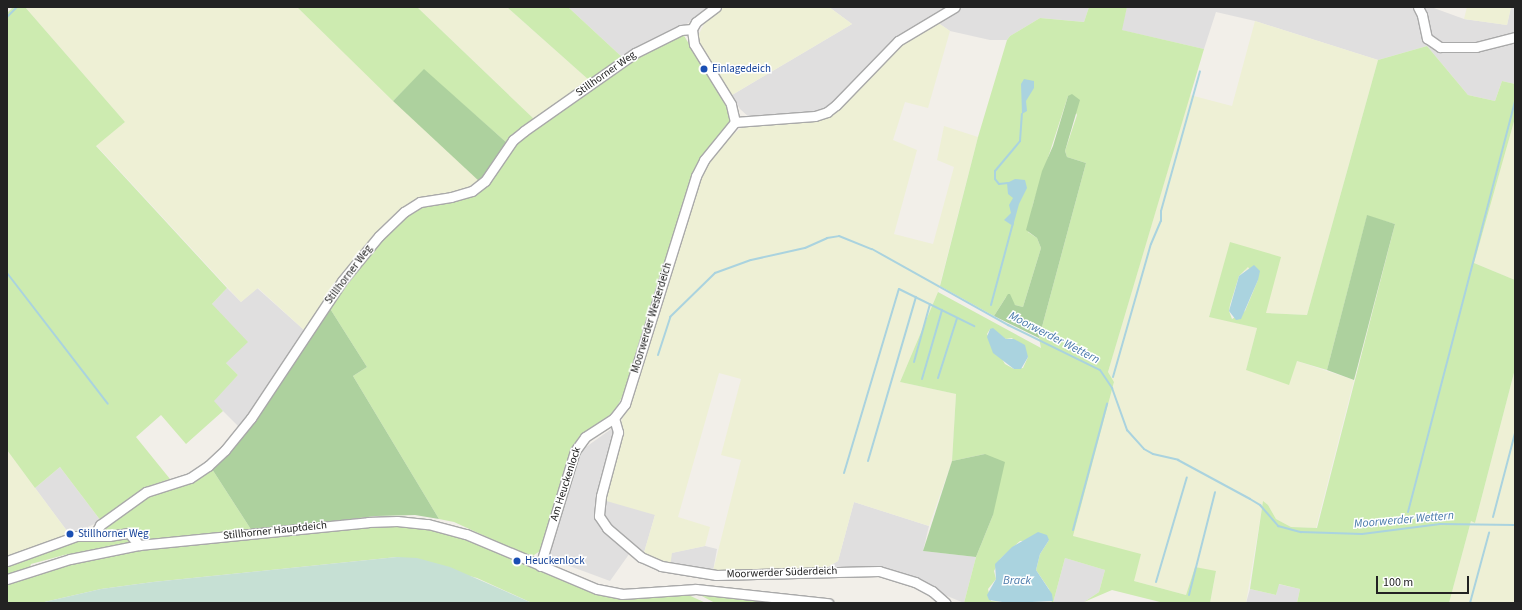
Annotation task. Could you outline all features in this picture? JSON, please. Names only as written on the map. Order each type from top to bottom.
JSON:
[{"type":"street","points":[[716,7],[696,22],[692,29],[694,44],[731,104],[735,122],[815,116],[827,112],[898,41],[955,7]]},
{"type":"street","points":[[1418,7],[1422,15],[1427,38],[1440,47],[1476,47],[1515,37]]},
{"type":"street","name":"Stillhorner Weg","points":[[94,536],[100,525],[146,492],[190,478],[208,466],[225,450],[251,418],[342,281],[379,236],[404,212],[420,202],[451,197],[472,191],[488,177],[513,140],[524,131],[635,53],[682,30],[692,29]]},
{"type":"street","name":"Moorwerder Westerdeich","points":[[614,418],[629,395],[696,176],[704,160],[735,122]]},
{"type":"street","name":"Moorwerder Süderdeich","points":[[614,418],[618,432],[598,512],[602,523],[631,551],[650,563],[666,567],[735,576],[879,571],[915,582],[932,591],[946,603]]},
{"type":"street","name":"Am Heuckenlock","points":[[540,566],[575,451],[585,437],[614,418]]},
{"type":"street","name":"Stillhorner Hauptdeich","points":[[7,578],[70,559],[139,545],[368,522],[397,521],[453,530],[597,589],[622,594],[685,588],[828,603]]},
{"type":"street","points":[[7,561],[71,537],[129,533],[139,545]]},
{"type":"shaded area","points":[[568,7],[711,7],[681,28],[623,58]]},
{"type":"shaded area","points":[[829,7],[1089,7],[1084,22],[1040,18],[1010,36],[1007,40],[990,40],[950,31],[934,20],[835,103],[814,114],[750,118],[740,109],[732,95],[852,24]]},
{"type":"shaded area","points":[[1127,7],[1431,7],[1464,19],[1507,25],[1511,7],[1515,7],[1515,84],[1502,81],[1495,101],[1468,95],[1427,46],[1378,60],[1255,21],[1216,12],[1204,49],[1121,30]]},
{"type":"shaded area","points":[[227,288],[241,302],[257,288],[304,330],[240,428],[213,401],[238,375],[226,363],[212,304]]},
{"type":"shaded area","points":[[621,422],[620,432],[655,515],[643,556],[632,550],[610,581],[548,558],[579,452]]},
{"type":"shaded area","points":[[60,467],[101,521],[70,535],[35,488]]},
{"type":"shaded area","points":[[854,502],[929,526],[923,551],[976,557],[964,603],[880,568],[824,569],[838,561]]},
{"type":"shaded area","points":[[705,546],[717,549],[713,571],[670,567],[671,553]]},
{"type":"shaded area","points":[[1065,558],[1105,570],[1099,592],[1084,602],[1053,603]]},
{"type":"shaded area","points":[[1278,584],[1300,589],[1297,603],[1246,603],[1250,589],[1276,595]]},
{"type":"green space","points":[[13,7],[25,7],[125,122],[96,146],[227,288],[212,304],[248,342],[226,363],[238,375],[214,401],[223,411],[186,444],[161,415],[136,437],[170,479],[152,485],[101,521],[60,467],[35,488],[7,450],[7,13]]},
{"type":"green space","points":[[25,7],[297,7],[480,182],[461,191],[420,197],[383,225],[339,279],[304,330],[258,288],[241,302],[96,145],[125,122]]},
{"type":"green space","points":[[297,7],[417,7],[535,120],[507,143],[424,70],[393,101]]},
{"type":"green space","points":[[417,7],[507,7],[590,81],[535,120]]},
{"type":"green space","points":[[507,7],[568,7],[623,58],[590,81]]},
{"type":"green space","points":[[723,7],[829,7],[852,24],[732,95],[697,38],[708,16]]},
{"type":"green space","points":[[1089,7],[1127,7],[1122,30],[1204,49],[1108,372],[1114,382],[1073,536],[1141,554],[1134,581],[1186,595],[1195,567],[1216,571],[1210,603],[1164,603],[1112,590],[1084,602],[1099,592],[1105,570],[1065,558],[1052,603],[1049,589],[1036,570],[1040,554],[1049,540],[1020,541],[1000,559],[994,571],[996,579],[988,589],[991,601],[1009,603],[964,603],[976,557],[993,515],[985,454],[952,461],[956,394],[900,382],[938,292],[1041,348],[1039,338],[1086,163],[1067,157],[1065,151],[1077,115],[1068,96],[1033,204],[1028,232],[1037,238],[1041,248],[1023,307],[1015,305],[1006,297],[994,316],[940,286],[978,137],[1007,40],[1010,36],[1040,18],[1084,22]],"holes":[[[990,329],[1006,339],[1012,338],[1028,357],[1023,368],[1014,369],[1005,364],[987,334]]]},
{"type":"green space","points":[[1467,7],[1511,7],[1507,25],[1464,19]]},
{"type":"green space","points":[[934,20],[950,31],[928,108],[905,102],[893,140],[917,150],[894,234],[933,244],[954,167],[937,160],[944,126],[978,137],[938,292],[900,382],[956,394],[952,461],[929,526],[854,502],[838,561],[824,569],[713,571],[741,460],[721,455],[741,379],[719,373],[678,517],[710,527],[705,546],[672,553],[670,567],[643,556],[655,515],[603,500],[621,422],[632,396],[699,178],[718,147],[741,128],[762,122],[818,118],[880,60]]},
{"type":"green space","points":[[1255,21],[1378,60],[1307,315],[1266,313],[1231,242],[1209,316],[1257,328],[1246,370],[1297,361],[1354,380],[1316,528],[1291,527],[1276,519],[1268,505],[1263,502],[1246,603],[1210,603],[1216,572],[1195,567],[1186,595],[1134,581],[1073,536],[1114,382],[1108,372],[1190,95],[1232,106]]},
{"type":"green space","points":[[683,34],[730,112],[729,126],[693,175],[623,395],[615,411],[578,440],[540,551],[531,557],[454,522],[439,519],[353,376],[367,367],[329,307],[389,230],[405,216],[423,206],[450,203],[474,194],[491,182],[515,145],[532,129],[628,62]]},
{"type":"green space","points":[[1427,46],[1468,95],[1495,101],[1502,81],[1515,84],[1515,118],[1474,263],[1515,280],[1515,369],[1475,523],[1471,521],[1449,603],[1297,603],[1300,589],[1279,584],[1276,595],[1250,589],[1263,501],[1268,505],[1276,519],[1291,527],[1317,528],[1395,224],[1367,216],[1327,370],[1297,361],[1289,385],[1246,370],[1257,328],[1209,317],[1230,242],[1281,257],[1266,313],[1307,315],[1378,60]],"holes":[[[1248,267],[1258,280],[1245,311],[1232,319],[1229,311],[1239,276]]]},
{"type":"green space","points":[[424,69],[507,143],[480,182],[393,101]]},
{"type":"green space","points":[[1072,94],[1080,100],[1065,151],[1067,157],[1086,163],[1039,338],[994,316],[1008,294],[1010,294],[1015,305],[1023,307],[1041,248],[1037,238],[1026,230],[1042,171],[1053,146],[1068,96]]},
{"type":"green space","points":[[1515,118],[1515,280],[1474,263]]},
{"type":"green space","points":[[1367,215],[1395,224],[1354,380],[1327,370]]},
{"type":"green space","points":[[329,307],[367,367],[353,376],[439,519],[415,515],[376,516],[252,531],[212,469],[254,420]]},
{"type":"green space","points":[[1515,369],[1515,603],[1449,603],[1471,521],[1475,523]]},
{"type":"green space","points":[[7,450],[70,535],[7,558]]},
{"type":"green space","points":[[985,454],[1005,462],[993,515],[976,557],[923,551],[952,461]]},
{"type":"green space","points":[[212,469],[252,531],[144,540],[134,531],[126,529],[110,532],[104,528],[105,524],[147,495],[191,482]]},
{"type":"green space","points":[[395,526],[429,529],[460,537],[595,594],[636,598],[686,594],[706,603],[532,603],[477,578],[397,557],[153,582],[101,589],[40,603],[7,603],[7,581],[36,570],[111,554],[356,527]]},
{"type":"green space","points":[[128,537],[130,543],[64,555],[31,564],[30,567],[7,575],[7,565],[74,541],[109,542]]},
{"type":"green space","points":[[397,557],[417,558],[450,567],[532,603],[40,603],[101,589],[153,582]]},
{"type":"green space","points":[[698,594],[733,598],[779,603],[715,603]]},
{"type":"water","points":[[1024,79],[1034,81],[1034,88],[1026,101],[1027,111],[1022,114],[1021,84]]},
{"type":"water","points":[[1015,179],[1025,180],[1027,188],[1019,204],[1013,226],[1004,220],[1011,213],[1009,205],[1013,198],[1008,194],[1007,183]]},
{"type":"water","points":[[1254,265],[1260,271],[1258,280],[1241,319],[1236,320],[1229,311],[1239,276]]},
{"type":"water","points":[[993,328],[1006,339],[1014,339],[1025,345],[1028,357],[1021,369],[1014,369],[993,353],[987,337],[990,329]]},
{"type":"water","name":"Brack","points":[[1038,532],[1047,535],[1049,540],[1040,554],[1036,570],[1052,594],[1053,601],[1009,603],[989,600],[987,595],[996,579],[995,564],[1012,547]]},
{"type":"waterway","points":[[7,17],[17,7]]},
{"type":"waterway","points":[[1113,377],[1151,244],[1161,221],[1161,211],[1200,71]]},
{"type":"waterway","points":[[1408,512],[1515,102]]},
{"type":"waterway","points":[[1008,183],[999,184],[995,179],[995,171],[1020,141],[1022,114]]},
{"type":"waterway","points":[[991,305],[1013,223]]},
{"type":"waterway","name":"Moorwerder Wettern","points":[[658,355],[670,317],[715,273],[751,260],[805,248],[827,238],[839,236],[872,249],[1008,325],[1100,370],[1112,388],[1127,430],[1144,449],[1153,454],[1178,460],[1250,499],[1260,505],[1278,526],[1301,532],[1362,534],[1440,524],[1515,525]]},
{"type":"waterway","points":[[7,273],[108,404]]},
{"type":"waterway","points":[[844,473],[899,289],[974,326]]},
{"type":"waterway","points":[[868,461],[916,297]]},
{"type":"waterway","points":[[914,362],[930,304]]},
{"type":"waterway","points":[[922,379],[942,310]]},
{"type":"waterway","points":[[938,378],[957,318]]},
{"type":"waterway","points":[[1073,530],[1107,404]]},
{"type":"waterway","points":[[1493,517],[1515,433]]},
{"type":"waterway","points":[[1156,582],[1187,477]]},
{"type":"waterway","points":[[1189,595],[1215,492]]},
{"type":"waterway","points":[[1470,603],[1489,533]]},
{"type":"place","name":"Einlagedeich","points":[[704,69]]},
{"type":"place","name":"Stillhorner Weg","points":[[70,534]]},
{"type":"place","name":"Heuckenlock","points":[[517,561]]}]
